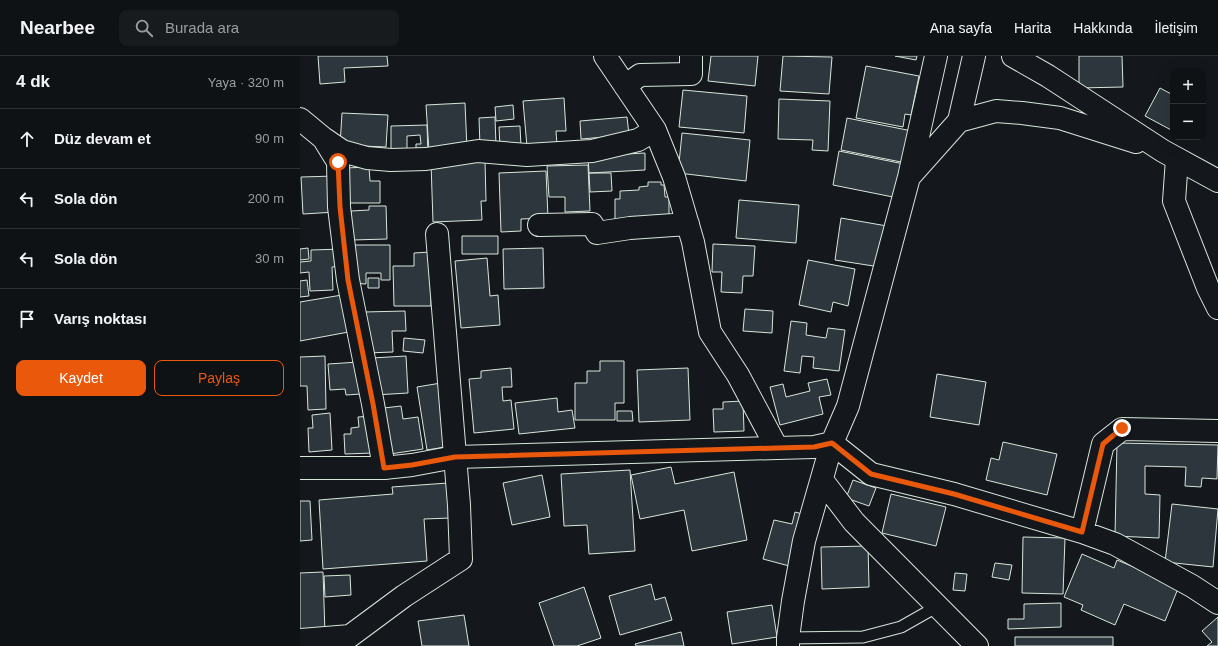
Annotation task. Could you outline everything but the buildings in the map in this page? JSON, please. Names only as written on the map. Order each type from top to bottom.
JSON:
[{"type":"street","points":[[605,56],[655,130],[674,177],[693,242],[710,332],[738,375],[777,448]]},
{"type":"street","points":[[625,86],[640,75],[691,74],[691,56]]},
{"type":"street","points":[[788,642],[793,601],[804,541],[832,443],[848,406],[909,177],[936,56]]},
{"type":"street","points":[[909,177],[959,121],[974,56]]},
{"type":"street","points":[[1013,56],[1048,76],[1170,155],[1218,181]]},
{"type":"street","points":[[1032,56],[1048,76]]},
{"type":"street","points":[[959,121],[996,112],[1060,118],[1170,155]]},
{"type":"street","points":[[300,119],[342,151],[367,158],[391,160],[426,159],[478,151],[527,155],[592,151],[638,140],[655,130]]},
{"type":"street","points":[[323,138],[338,162],[340,207],[348,280],[373,404],[384,468]]},
{"type":"street","points":[[1170,155],[1174,200],[1208,288],[1218,308]]},
{"type":"street","points":[[539,225],[592,224],[597,233],[630,228],[688,224]]},
{"type":"street","points":[[300,640],[350,636],[404,596],[461,559],[459,505],[437,234]]},
{"type":"street","points":[[1082,532],[1103,444],[1122,428],[1218,431]]},
{"type":"street","points":[[300,468],[384,468],[412,465],[455,457],[814,447],[832,443]]},
{"type":"street","points":[[832,443],[871,474],[954,494],[1082,532],[1115,544],[1192,586],[1218,603]]},
{"type":"street","points":[[822,480],[854,522],[977,646]]},
{"type":"lane","points":[[788,642],[863,636],[901,627],[938,606]]},
{"type":"route","points":[[338,162],[340,207],[348,280],[373,404],[384,468],[412,465],[455,457],[814,447],[832,443],[871,474],[954,494],[1082,532],[1103,444],[1122,428]]}]
